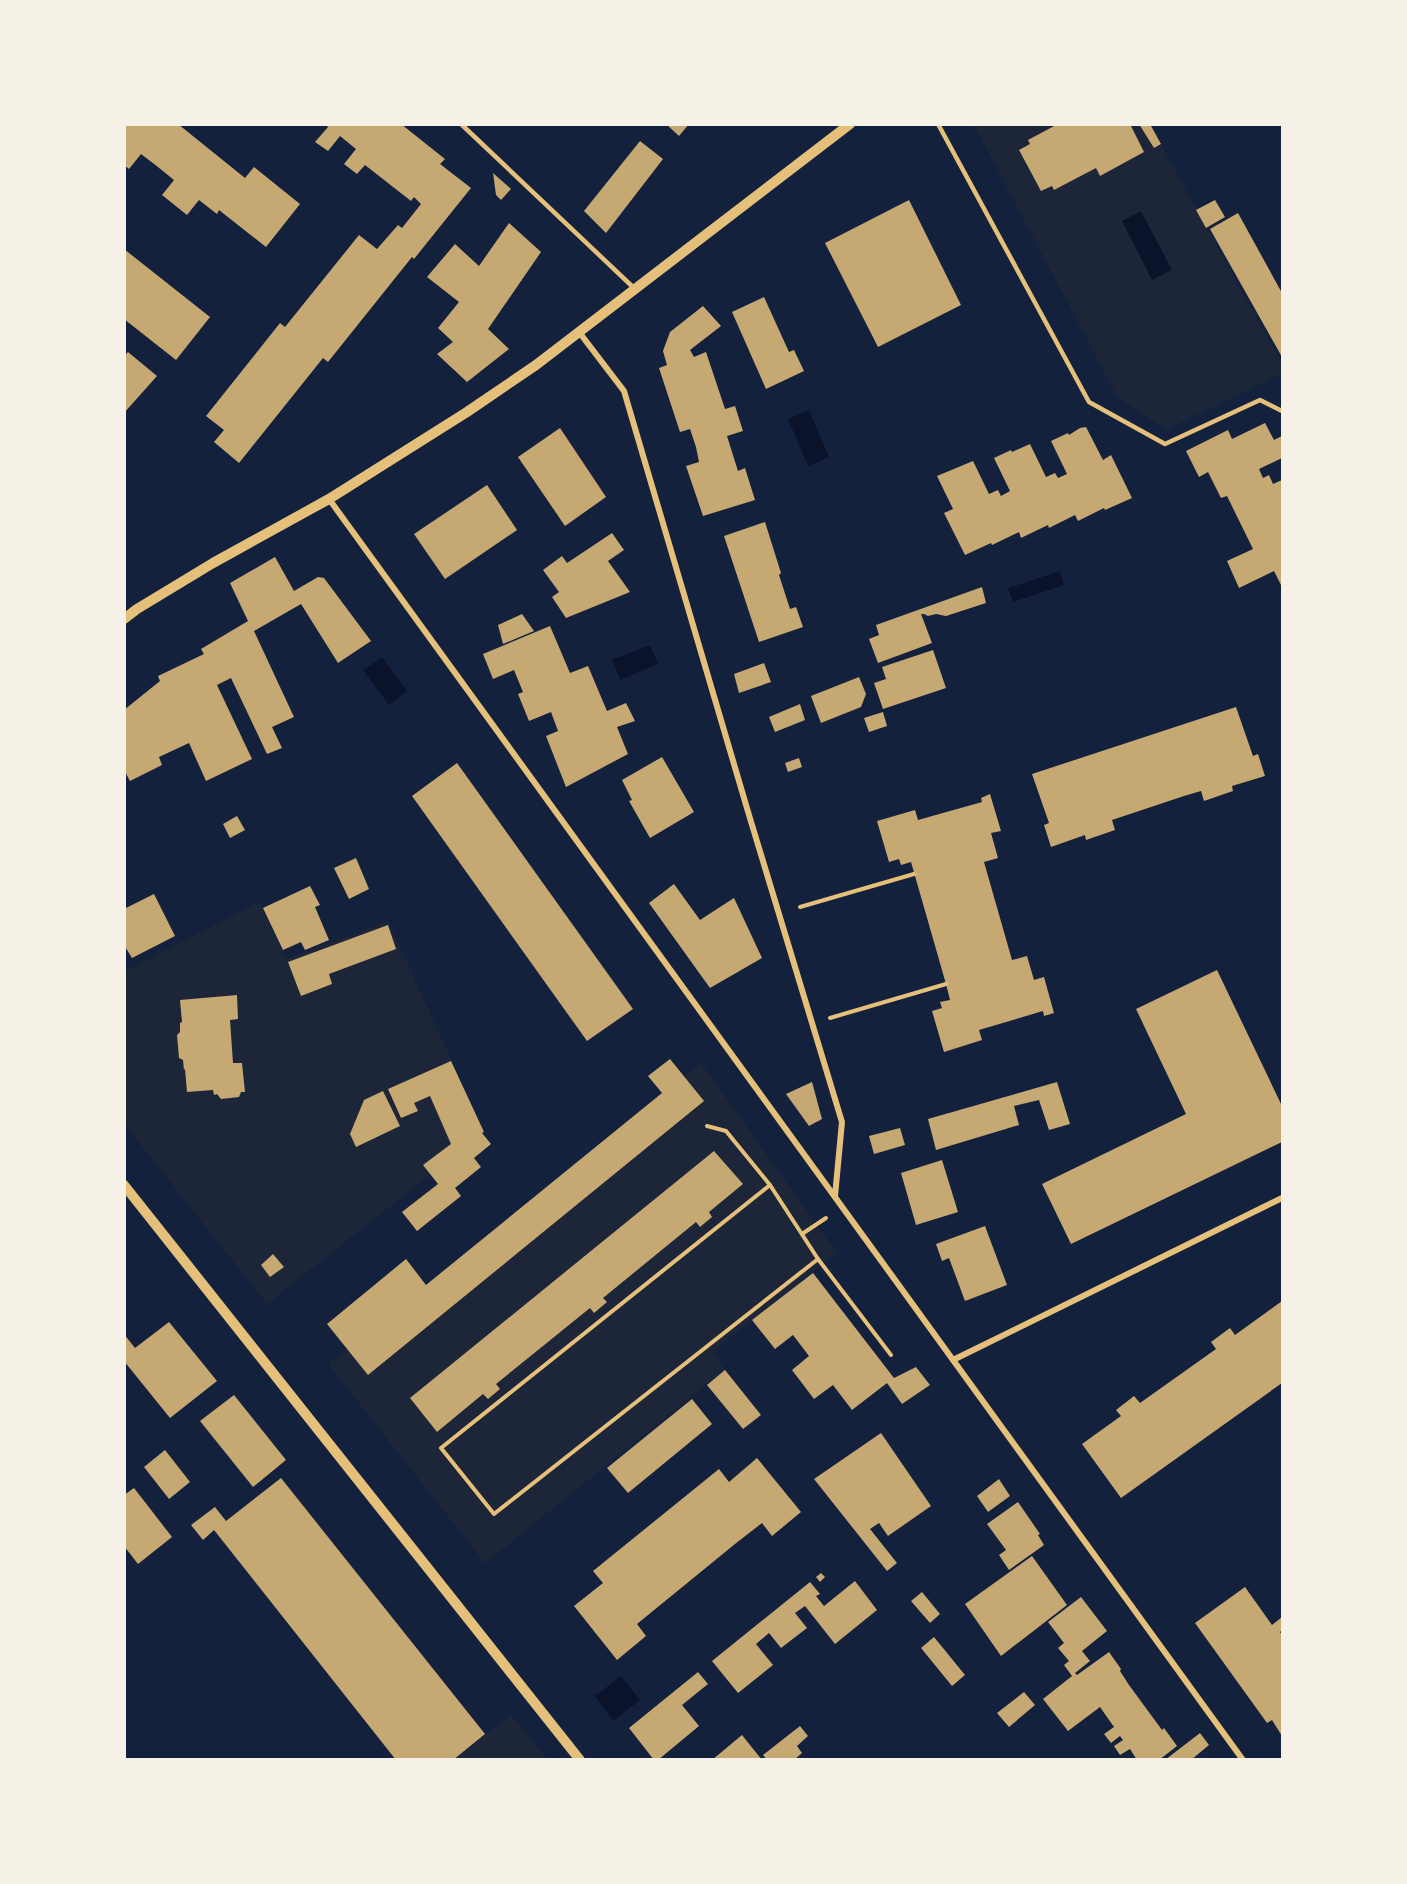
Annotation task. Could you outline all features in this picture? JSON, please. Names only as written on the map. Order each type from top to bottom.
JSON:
[{"type":"street","points":[[124,619],[213,563],[329,498],[467,412],[536,365],[850,124]]},
{"type":"street","points":[[579,332],[624,391],[778,912],[843,1122],[835,1197]]},
{"type":"street","points":[[329,498],[1243,1760]]},
{"type":"street","points":[[124,1185],[580,1760]]},
{"type":"street","points":[[953,1360],[1282,1198]]},
{"type":"lane","points":[[461,124],[635,289]]},
{"type":"lane","points":[[938,124],[1089,402],[1165,444],[1260,400],[1282,411]]},
{"type":"path","points":[[778,912],[914,874]]},
{"type":"path","points":[[812,1022],[946,984]]},
{"type":"path","points":[[707,1126],[726,1131],[770,1185],[818,1258],[891,1355]]},
{"type":"path","points":[[770,1185],[441,1448],[494,1514],[818,1258]]},
{"type":"shaded area","points":[[974,125],[1150,125],[1282,363],[1282,373],[1166,430],[1118,398]]},
{"type":"shaded area","points":[[1141,211],[1172,270],[1152,280],[1122,221]]},
{"type":"shaded area","points":[[809,410],[829,457],[808,466],[788,419]]},
{"type":"shaded area","points":[[1060,571],[1064,585],[1013,602],[1008,588]]},
{"type":"shaded area","points":[[650,645],[658,664],[620,680],[612,660]]},
{"type":"shaded area","points":[[382,657],[407,691],[389,705],[363,670]]},
{"type":"shaded area","points":[[259,902],[287,959],[388,921],[484,1132],[267,1304],[125,1125],[125,971]]},
{"type":"shaded area","points":[[701,1063],[837,1253],[713,1351],[725,1370],[485,1563],[328,1364]]},
{"type":"shaded area","points":[[621,1676],[640,1700],[613,1721],[595,1696]]},
{"type":"shaded area","points":[[511,1715],[547,1759],[453,1760]]},
{"type":"building","points":[[124,124],[178,124],[245,178],[254,167],[300,204],[266,247],[219,210],[217,214],[199,200],[187,215],[162,195],[174,180],[158,167],[141,154],[129,169],[124,165]]},
{"type":"building","points":[[325,124],[401,124],[445,159],[440,164],[471,188],[328,362],[323,358],[239,463],[214,442],[224,430],[206,416],[280,323],[285,327],[359,235],[377,249],[398,225],[402,228],[421,204],[414,197],[411,201],[365,165],[357,174],[344,164],[356,149],[340,136],[328,151],[315,142],[328,127]]},
{"type":"building","points":[[666,124],[689,124],[679,136]]},
{"type":"building","points":[[1058,124],[1130,124],[1144,152],[1100,176],[1096,168],[1054,190],[1052,186],[1041,191],[1019,150],[1030,144],[1028,140]]},
{"type":"building","points":[[1139,124],[1150,124],[1161,144],[1154,148]]},
{"type":"building","points":[[640,141],[663,159],[606,233],[584,211]]},
{"type":"building","points":[[493,173],[511,189],[501,200],[496,195]]},
{"type":"building","points":[[909,200],[961,305],[878,347],[825,243]]},
{"type":"building","points":[[1215,200],[1225,217],[1206,228],[1196,210]]},
{"type":"building","points":[[1238,213],[1282,293],[1282,357],[1210,229]]},
{"type":"building","points":[[509,223],[541,252],[488,329],[509,349],[467,382],[437,354],[453,342],[438,328],[459,302],[427,277],[455,244],[479,266]]},
{"type":"building","points":[[124,249],[210,317],[176,360],[124,319]]},
{"type":"building","points":[[764,297],[789,352],[794,350],[804,371],[766,389],[732,312]]},
{"type":"building","points":[[703,306],[721,326],[690,350],[694,357],[706,352],[725,409],[735,406],[743,431],[727,436],[738,471],[745,468],[755,500],[703,516],[686,466],[699,462],[696,447],[690,429],[680,432],[659,368],[667,365],[663,351],[670,332]]},
{"type":"building","points":[[128,352],[157,376],[124,413],[124,356]]},
{"type":"building","points":[[1265,423],[1274,440],[1282,436],[1282,458],[1259,469],[1263,478],[1269,475],[1273,484],[1282,480],[1282,587],[1274,571],[1239,588],[1227,561],[1253,549],[1227,496],[1221,498],[1208,472],[1199,477],[1186,451],[1228,430],[1232,439]]},
{"type":"building","points":[[1086,427],[1103,460],[1111,455],[1132,498],[1078,521],[1075,515],[1021,538],[1019,532],[965,555],[944,513],[953,509],[937,476],[973,461],[989,494],[998,490],[1001,496],[1010,491],[994,458],[1030,444],[1046,477],[1055,473],[1058,478],[1067,474],[1051,441]]},
{"type":"building","points":[[560,428],[606,497],[565,526],[518,457]]},
{"type":"building","points":[[487,485],[517,530],[445,579],[414,534]]},
{"type":"building","points":[[765,522],[790,609],[796,607],[803,627],[759,642],[724,536]]},
{"type":"building","points":[[612,533],[624,550],[608,561],[630,592],[566,618],[552,597],[559,592],[543,570],[562,556],[567,563]]},
{"type":"building","points":[[275,557],[294,591],[318,577],[324,578],[371,641],[338,663],[301,604],[254,631],[294,717],[272,727],[282,748],[267,754],[231,678],[217,685],[252,759],[206,781],[189,743],[159,757],[162,765],[130,781],[124,770],[124,710],[160,681],[158,676],[204,654],[201,649],[248,621],[230,583]]},
{"type":"building","points":[[982,587],[986,603],[946,616],[921,614],[932,643],[878,663],[869,639],[879,635],[876,625]]},
{"type":"building","points":[[522,614],[534,631],[503,644],[498,625]]},
{"type":"building","points":[[550,626],[570,673],[588,666],[607,711],[626,703],[635,721],[617,727],[628,754],[566,787],[546,736],[558,731],[551,712],[529,721],[518,694],[523,692],[514,670],[493,679],[483,654]]},
{"type":"building","points":[[933,650],[946,688],[883,709],[874,683],[886,679],[882,667]]},
{"type":"building","points":[[764,663],[771,682],[739,693],[734,674]]},
{"type":"building","points":[[859,677],[866,694],[861,707],[821,723],[811,696]]},
{"type":"building","points":[[800,704],[805,720],[775,732],[769,717]]},
{"type":"building","points":[[1236,707],[1253,756],[1258,754],[1265,776],[1232,786],[1233,791],[1204,801],[1201,791],[1184,796],[1112,820],[1115,830],[1086,840],[1085,835],[1051,847],[1044,825],[1049,823],[1032,774]]},
{"type":"building","points":[[883,712],[887,726],[869,732],[864,718]]},
{"type":"building","points":[[662,757],[694,812],[650,838],[629,801],[632,800],[622,780]]},
{"type":"building","points":[[799,758],[802,767],[788,772],[785,763]]},
{"type":"building","points":[[457,763],[633,1009],[587,1041],[412,796]]},
{"type":"building","points":[[990,794],[1001,831],[991,833],[998,858],[984,862],[1012,960],[1027,956],[1034,980],[1044,977],[1054,1013],[1044,1016],[1043,1011],[979,1030],[982,1040],[944,1052],[932,1011],[942,1008],[940,1002],[950,1000],[911,862],[901,865],[899,859],[889,862],[877,821],[915,810],[918,820],[982,802],[981,798]]},
{"type":"building","points":[[237,816],[245,830],[230,838],[223,824]]},
{"type":"building","points":[[356,858],[369,889],[349,899],[334,868]]},
{"type":"building","points":[[674,884],[700,920],[734,898],[762,958],[710,988],[649,903]]},
{"type":"building","points":[[310,886],[320,905],[315,907],[329,940],[305,950],[301,942],[283,950],[263,908]]},
{"type":"building","points":[[154,894],[175,936],[132,958],[124,945],[124,909]]},
{"type":"building","points":[[388,925],[396,949],[329,974],[332,984],[301,996],[288,962]]},
{"type":"building","points":[[1217,970],[1282,1106],[1282,1142],[1071,1244],[1042,1184],[1186,1114],[1136,1009]]},
{"type":"building","points":[[237,995],[238,1019],[230,1020],[233,1063],[242,1063],[245,1092],[241,1092],[239,1097],[221,1099],[217,1094],[214,1095],[213,1090],[187,1092],[183,1060],[179,1058],[177,1035],[182,1022],[180,1000]]},
{"type":"building","points":[[670,1059],[704,1101],[368,1375],[327,1324],[406,1259],[426,1285],[662,1093],[648,1076]]},
{"type":"building","points":[[451,1061],[484,1132],[482,1133],[491,1144],[474,1158],[481,1167],[455,1188],[461,1196],[417,1231],[402,1212],[438,1184],[423,1165],[451,1144],[430,1096],[414,1103],[418,1111],[401,1118],[388,1089]]},
{"type":"building","points":[[812,1082],[822,1119],[809,1126],[786,1094]]},
{"type":"building","points":[[1057,1082],[1070,1124],[1049,1130],[1039,1100],[1014,1106],[1019,1125],[936,1150],[928,1119]]},
{"type":"building","points":[[383,1091],[400,1126],[356,1147],[350,1134],[364,1100]]},
{"type":"building","points":[[900,1128],[905,1145],[874,1154],[869,1136]]},
{"type":"building","points":[[714,1151],[743,1184],[709,1212],[712,1217],[700,1227],[696,1222],[603,1298],[607,1302],[594,1313],[590,1308],[496,1384],[500,1389],[488,1399],[483,1394],[437,1432],[410,1398]]},
{"type":"building","points":[[942,1160],[958,1212],[916,1225],[901,1173]]},
{"type":"building","points":[[985,1226],[1007,1285],[965,1301],[949,1258],[942,1261],[936,1244]]},
{"type":"building","points":[[273,1254],[284,1267],[270,1277],[261,1265]]},
{"type":"building","points":[[813,1273],[894,1378],[916,1367],[930,1385],[902,1404],[887,1383],[852,1410],[833,1385],[814,1399],[792,1370],[809,1356],[793,1335],[775,1349],[752,1320]]},
{"type":"building","points":[[1282,1301],[1282,1383],[1121,1498],[1082,1444],[1121,1416],[1116,1410],[1134,1396],[1140,1403],[1216,1349],[1211,1342],[1230,1328],[1235,1335]]},
{"type":"building","points":[[169,1322],[217,1381],[170,1418],[124,1361],[124,1334],[135,1348]]},
{"type":"building","points":[[725,1370],[761,1415],[743,1429],[707,1385]]},
{"type":"building","points":[[234,1395],[286,1460],[253,1487],[200,1421]]},
{"type":"building","points":[[692,1399],[712,1424],[628,1493],[607,1468]]},
{"type":"building","points":[[881,1433],[931,1506],[888,1536],[879,1523],[870,1529],[897,1563],[887,1571],[814,1479]]},
{"type":"building","points":[[165,1450],[190,1482],[169,1499],[144,1467]]},
{"type":"building","points":[[757,1458],[801,1512],[772,1536],[762,1523],[735,1544],[637,1624],[646,1636],[617,1660],[574,1606],[603,1583],[593,1571],[719,1469],[729,1482]]},
{"type":"building","points":[[281,1478],[485,1734],[453,1760],[396,1760],[214,1530],[203,1540],[191,1525],[215,1507],[226,1521]]},
{"type":"building","points":[[999,1479],[1010,1496],[988,1512],[977,1496]]},
{"type":"building","points":[[134,1488],[172,1537],[138,1564],[124,1546],[124,1495]]},
{"type":"building","points":[[1018,1502],[1040,1534],[1038,1535],[1044,1545],[1009,1570],[999,1555],[1006,1550],[987,1524]]},
{"type":"building","points":[[1032,1556],[1067,1605],[1001,1656],[965,1604]]},
{"type":"building","points":[[821,1573],[825,1577],[820,1582],[816,1577]]},
{"type":"building","points":[[855,1581],[877,1610],[835,1644],[805,1606],[795,1613],[807,1628],[781,1648],[769,1633],[756,1644],[773,1665],[738,1693],[712,1661],[810,1582],[820,1594],[816,1596],[824,1606]]},
{"type":"building","points":[[1245,1587],[1272,1625],[1282,1617],[1280,1632],[1282,1635],[1282,1736],[1272,1720],[1267,1723],[1195,1623]]},
{"type":"building","points":[[922,1592],[940,1614],[930,1623],[911,1601]]},
{"type":"building","points":[[1081,1597],[1107,1631],[1082,1651],[1090,1661],[1075,1673],[1077,1675],[1109,1652],[1129,1685],[1162,1730],[1164,1728],[1177,1746],[1159,1760],[1137,1760],[1130,1749],[1120,1755],[1114,1746],[1123,1740],[1120,1736],[1111,1743],[1104,1734],[1114,1727],[1100,1707],[1068,1731],[1043,1699],[1072,1676],[1064,1665],[1069,1661],[1058,1648],[1064,1643],[1048,1622]]},
{"type":"building","points":[[934,1637],[965,1675],[952,1686],[921,1648]]},
{"type":"building","points":[[698,1672],[708,1684],[682,1705],[699,1726],[658,1760],[654,1760],[629,1728]]},
{"type":"building","points":[[1024,1692],[1035,1705],[1009,1727],[997,1713]]},
{"type":"building","points":[[800,1726],[808,1736],[797,1746],[802,1753],[794,1760],[767,1760],[763,1755]]},
{"type":"building","points":[[1200,1733],[1209,1745],[1191,1760],[1165,1760]]},
{"type":"building","points":[[742,1735],[762,1760],[712,1760]]}]
